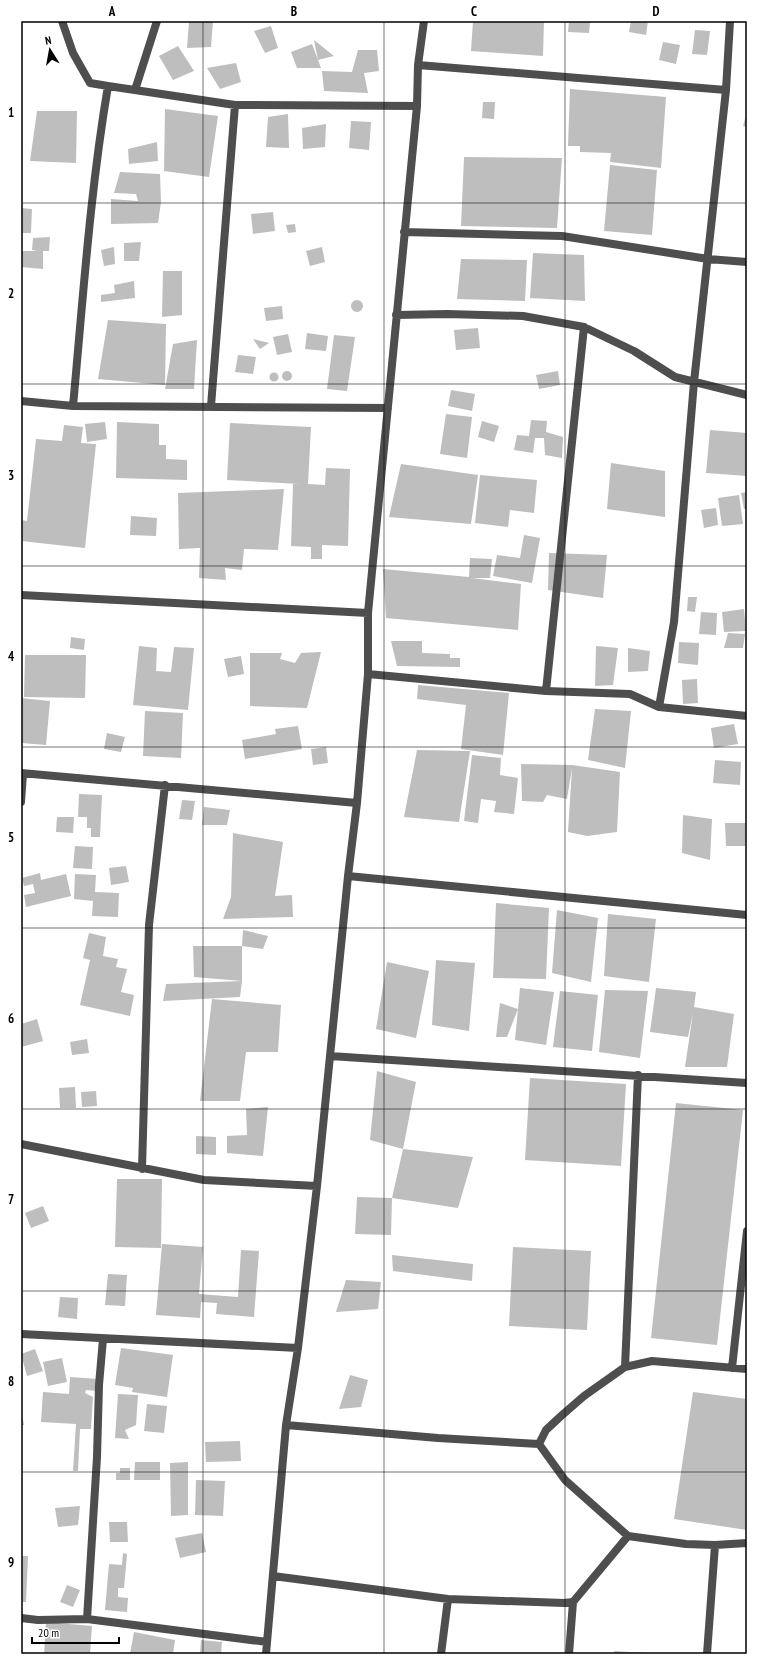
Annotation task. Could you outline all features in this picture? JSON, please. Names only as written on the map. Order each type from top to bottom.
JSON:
[{"type":"street","points":[[62,21],[73,53],[90,83],[235,106],[417,106]]},
{"type":"street","points":[[135,90],[157,21]]},
{"type":"street","points":[[266,1654],[286,1425],[298,1348],[357,802],[368,674],[368,613],[417,106],[418,66],[424,21]]},
{"type":"street","points":[[659,707],[674,622],[694,382],[726,90],[730,21]]},
{"type":"street","points":[[418,66],[726,90]]},
{"type":"street","points":[[73,406],[93,193],[100,132],[108,86]]},
{"type":"street","points":[[211,406],[235,106]]},
{"type":"street","points":[[404,232],[562,236],[708,258],[747,262]]},
{"type":"street","points":[[396,315],[447,314],[523,316],[584,327],[634,350],[674,376],[747,395]]},
{"type":"street","points":[[546,691],[584,327]]},
{"type":"street","points":[[21,401],[73,406],[388,408]]},
{"type":"street","points":[[21,595],[368,613]]},
{"type":"street","points":[[368,674],[546,691],[630,694],[659,707],[747,716]]},
{"type":"street","points":[[21,802],[22,773],[357,802]]},
{"type":"street","points":[[142,1169],[149,925],[165,785]]},
{"type":"street","points":[[348,876],[747,915]]},
{"type":"street","points":[[330,1056],[747,1083]]},
{"type":"street","points":[[625,1367],[638,1075]]},
{"type":"street","points":[[21,1144],[204,1180],[316,1186]]},
{"type":"street","points":[[732,1368],[747,1231]]},
{"type":"street","points":[[21,1334],[298,1348]]},
{"type":"street","points":[[87,1619],[97,1457],[98,1385],[103,1339]]},
{"type":"street","points":[[539,1444],[546,1430],[561,1416],[584,1396],[625,1367],[652,1360],[747,1370]]},
{"type":"street","points":[[286,1425],[438,1438],[498,1440],[539,1444],[566,1480],[628,1536],[686,1544],[714,1545],[747,1543]]},
{"type":"street","points":[[569,1654],[573,1602],[628,1536]]},
{"type":"street","points":[[707,1654],[714,1545]]},
{"type":"street","points":[[273,1576],[448,1599],[564,1603],[573,1602]]},
{"type":"street","points":[[441,1654],[448,1599]]},
{"type":"street","points":[[21,1618],[38,1620],[87,1619],[267,1642]]},
{"type":"building","points":[[189,21],[213,21],[211,47],[187,48]]},
{"type":"building","points":[[473,21],[544,21],[543,56],[471,51]]},
{"type":"building","points":[[569,21],[590,21],[589,33],[568,32]]},
{"type":"building","points":[[631,21],[648,21],[646,35],[629,32]]},
{"type":"building","points":[[271,26],[278,48],[265,53],[254,31]]},
{"type":"building","points":[[695,30],[710,31],[707,55],[692,54]]},
{"type":"building","points":[[314,40],[334,56],[318,60]]},
{"type":"building","points":[[663,42],[680,45],[676,64],[659,60]]},
{"type":"building","points":[[312,44],[321,68],[297,68],[291,52]]},
{"type":"building","points":[[178,46],[194,71],[173,80],[159,56]]},
{"type":"building","points":[[358,50],[377,50],[379,71],[364,73],[368,93],[324,91],[322,71],[352,72]]},
{"type":"building","points":[[236,63],[241,82],[220,89],[207,68]]},
{"type":"building","points":[[570,89],[666,97],[661,168],[610,162],[611,153],[580,152],[580,146],[568,146]]},
{"type":"building","points":[[483,102],[495,102],[494,119],[482,118]]},
{"type":"building","points":[[165,109],[218,116],[209,177],[164,171]]},
{"type":"building","points":[[37,111],[77,111],[76,163],[30,161]]},
{"type":"building","points":[[747,112],[747,127],[743,126]]},
{"type":"building","points":[[288,114],[289,148],[266,147],[268,117]]},
{"type":"building","points":[[351,121],[371,122],[369,150],[349,148]]},
{"type":"building","points":[[326,124],[325,147],[303,149],[302,128]]},
{"type":"building","points":[[157,142],[158,161],[129,164],[128,149]]},
{"type":"building","points":[[464,157],[562,158],[557,228],[461,226]]},
{"type":"building","points":[[610,165],[657,170],[652,235],[604,231]]},
{"type":"building","points":[[120,172],[160,174],[161,202],[158,223],[111,224],[111,199],[138,201],[136,194],[114,193]]},
{"type":"building","points":[[21,208],[32,209],[31,233],[21,233]]},
{"type":"building","points":[[273,212],[275,231],[253,234],[251,214]]},
{"type":"building","points":[[295,224],[296,232],[288,233],[286,225]]},
{"type":"building","points":[[50,237],[49,251],[43,251],[43,269],[21,267],[21,251],[37,251],[32,250],[33,238]]},
{"type":"building","points":[[141,242],[139,261],[124,261],[124,243]]},
{"type":"building","points":[[114,247],[115,264],[104,266],[101,250]]},
{"type":"building","points":[[322,247],[325,262],[310,266],[306,251]]},
{"type":"building","points":[[533,253],[584,255],[585,301],[530,298]]},
{"type":"building","points":[[461,259],[527,260],[525,301],[457,299]]},
{"type":"building","points":[[163,271],[182,271],[182,315],[162,317]]},
{"type":"building","points":[[134,281],[135,298],[101,302],[101,295],[115,293],[114,285]]},
{"type":"building","points":[[357,300],[361,302],[363,306],[361,310],[357,312],[353,310],[351,306],[353,302]]},
{"type":"building","points":[[282,306],[283,319],[266,321],[264,308]]},
{"type":"building","points":[[108,320],[166,324],[165,385],[98,379]]},
{"type":"building","points":[[478,328],[480,348],[456,350],[454,330]]},
{"type":"building","points":[[307,333],[328,336],[326,351],[305,349]]},
{"type":"building","points":[[288,334],[292,352],[277,355],[273,337]]},
{"type":"building","points":[[334,335],[355,337],[347,391],[327,389]]},
{"type":"building","points":[[253,339],[269,343],[260,349]]},
{"type":"building","points":[[197,340],[194,389],[165,389],[173,344]]},
{"type":"building","points":[[238,355],[256,357],[253,374],[235,372]]},
{"type":"building","points":[[285,371],[289,371],[291,372],[291,380],[285,381],[282,378],[282,374]]},
{"type":"building","points":[[558,371],[560,385],[539,389],[536,375]]},
{"type":"building","points":[[272,373],[276,373],[278,377],[276,381],[272,381],[270,379],[270,375]]},
{"type":"building","points":[[451,390],[475,394],[472,411],[448,406]]},
{"type":"building","points":[[446,414],[472,417],[467,458],[440,454]]},
{"type":"building","points":[[531,420],[547,421],[546,432],[563,437],[562,458],[545,455],[544,438],[535,438],[533,453],[514,450],[517,435],[529,436]]},
{"type":"building","points":[[482,421],[499,426],[494,442],[478,437]]},
{"type":"building","points":[[105,422],[107,439],[87,442],[85,424]]},
{"type":"building","points":[[117,422],[159,424],[159,445],[166,445],[166,459],[187,460],[187,480],[116,478]]},
{"type":"building","points":[[230,423],[311,427],[308,484],[325,485],[326,468],[350,469],[348,546],[322,545],[322,559],[311,559],[311,547],[291,546],[293,484],[300,484],[227,480]]},
{"type":"building","points":[[64,425],[83,427],[81,443],[96,444],[85,548],[21,541],[21,520],[27,521],[36,439],[62,441]]},
{"type":"building","points":[[710,430],[747,433],[747,476],[706,473]]},
{"type":"building","points":[[611,463],[665,471],[665,517],[607,509]]},
{"type":"building","points":[[401,464],[478,475],[471,524],[389,517]]},
{"type":"building","points":[[480,475],[537,480],[534,513],[510,510],[508,527],[475,523]]},
{"type":"building","points":[[284,489],[278,550],[244,549],[242,570],[225,568],[226,580],[199,578],[200,548],[179,549],[178,493]]},
{"type":"building","points":[[747,492],[747,509],[744,509],[741,493]]},
{"type":"building","points":[[739,495],[743,524],[722,526],[718,498]]},
{"type":"building","points":[[716,508],[718,525],[704,528],[701,510]]},
{"type":"building","points":[[131,516],[157,518],[156,536],[130,535]]},
{"type":"building","points":[[524,535],[540,538],[532,583],[493,576],[497,555],[520,558]]},
{"type":"building","points":[[549,553],[607,555],[603,598],[548,590]]},
{"type":"building","points":[[470,558],[492,559],[490,578],[472,578],[521,584],[518,630],[386,618],[383,569],[469,577]]},
{"type":"building","points":[[688,597],[697,597],[695,612],[687,611]]},
{"type":"building","points":[[744,609],[746,631],[724,632],[722,612]]},
{"type":"building","points":[[701,612],[717,613],[716,635],[699,634]]},
{"type":"building","points":[[728,633],[745,634],[743,648],[724,648]]},
{"type":"building","points":[[71,637],[85,639],[84,650],[70,648]]},
{"type":"building","points":[[391,641],[422,641],[422,653],[450,654],[450,658],[460,658],[460,667],[397,666]]},
{"type":"building","points":[[679,642],[699,643],[698,665],[678,663]]},
{"type":"building","points":[[139,646],[157,648],[156,671],[171,672],[174,647],[194,648],[188,710],[133,705]]},
{"type":"building","points":[[596,646],[618,648],[613,685],[595,686]]},
{"type":"building","points":[[628,648],[650,651],[648,671],[628,672]]},
{"type":"building","points":[[321,652],[307,708],[250,706],[250,653],[282,653],[280,659],[295,663],[301,653]]},
{"type":"building","points":[[25,655],[86,655],[85,698],[24,697]]},
{"type":"building","points":[[241,656],[244,674],[228,677],[224,659]]},
{"type":"building","points":[[697,679],[698,703],[683,704],[682,680]]},
{"type":"building","points":[[418,685],[509,693],[503,755],[461,749],[466,705],[417,699]]},
{"type":"building","points":[[21,698],[50,701],[46,745],[22,743]]},
{"type":"building","points":[[595,709],[631,711],[625,768],[588,760]]},
{"type":"building","points":[[145,711],[183,713],[181,758],[143,756]]},
{"type":"building","points":[[734,724],[738,744],[714,748],[711,728]]},
{"type":"building","points":[[298,726],[302,749],[245,759],[242,740],[276,734],[275,729]]},
{"type":"building","points":[[107,733],[125,737],[121,752],[104,749]]},
{"type":"building","points":[[326,747],[328,763],[313,765],[311,749]]},
{"type":"building","points":[[417,750],[470,751],[459,822],[404,817]]},
{"type":"building","points":[[472,755],[501,758],[500,775],[518,778],[514,814],[494,812],[496,801],[481,799],[478,823],[464,821]]},
{"type":"building","points":[[715,760],[741,762],[740,785],[713,783]]},
{"type":"building","points":[[521,764],[572,765],[620,772],[617,832],[587,836],[568,832],[572,768],[567,799],[547,795],[543,802],[522,801]]},
{"type":"building","points":[[79,794],[102,795],[100,837],[91,837],[91,828],[87,828],[87,817],[78,817]]},
{"type":"building","points":[[182,800],[195,801],[192,820],[179,819]]},
{"type":"building","points":[[204,807],[230,810],[227,825],[202,825]]},
{"type":"building","points":[[683,815],[712,819],[710,860],[682,853]]},
{"type":"building","points":[[57,817],[74,817],[73,833],[56,832]]},
{"type":"building","points":[[725,823],[747,823],[747,846],[726,846]]},
{"type":"building","points":[[233,833],[283,842],[275,896],[292,895],[293,917],[223,919],[231,897]]},
{"type":"building","points":[[75,846],[93,847],[92,869],[73,868]]},
{"type":"building","points":[[126,866],[129,882],[111,885],[109,868]]},
{"type":"building","points":[[40,873],[41,880],[66,874],[71,896],[26,907],[24,895],[35,893],[33,884],[24,886],[22,878]]},
{"type":"building","points":[[75,874],[96,875],[95,892],[119,893],[118,917],[92,916],[93,901],[74,899]]},
{"type":"building","points":[[496,903],[549,908],[546,979],[493,978]]},
{"type":"building","points":[[557,910],[598,918],[591,982],[552,973]]},
{"type":"building","points":[[608,914],[656,919],[649,982],[604,976]]},
{"type":"building","points":[[243,930],[268,936],[263,949],[242,946]]},
{"type":"building","points":[[89,933],[106,937],[103,956],[118,959],[116,967],[127,969],[121,992],[134,995],[130,1016],[80,1005],[90,960],[83,958]]},
{"type":"building","points":[[193,946],[242,946],[242,981],[194,977]]},
{"type":"building","points":[[436,960],[475,963],[469,1031],[432,1025]]},
{"type":"building","points":[[387,962],[429,971],[416,1038],[376,1029]]},
{"type":"building","points":[[242,981],[240,997],[163,1001],[166,984]]},
{"type":"building","points":[[520,988],[554,992],[546,1045],[515,1040]]},
{"type":"building","points":[[656,988],[696,992],[694,1007],[734,1014],[727,1067],[685,1067],[693,1013],[688,1037],[650,1032]]},
{"type":"building","points":[[605,990],[648,991],[640,1058],[599,1052]]},
{"type":"building","points":[[560,991],[598,995],[592,1051],[553,1047]]},
{"type":"building","points":[[212,999],[281,1005],[278,1052],[246,1052],[240,1101],[200,1101]]},
{"type":"building","points":[[500,1003],[518,1009],[507,1037],[496,1037]]},
{"type":"building","points":[[37,1019],[43,1041],[21,1047],[21,1024]]},
{"type":"building","points":[[87,1039],[89,1053],[72,1055],[70,1042]]},
{"type":"building","points":[[377,1071],[416,1082],[403,1149],[370,1140]]},
{"type":"building","points":[[530,1078],[626,1084],[621,1166],[525,1160]]},
{"type":"building","points":[[75,1087],[76,1108],[60,1108],[59,1088]]},
{"type":"building","points":[[96,1091],[97,1106],[82,1107],[81,1092]]},
{"type":"building","points":[[676,1103],[743,1110],[717,1345],[651,1338]]},
{"type":"building","points":[[268,1107],[263,1156],[227,1153],[227,1136],[247,1135],[246,1109]]},
{"type":"building","points":[[196,1136],[216,1137],[216,1155],[196,1154]]},
{"type":"building","points":[[403,1149],[473,1157],[458,1208],[392,1198]]},
{"type":"building","points":[[117,1179],[162,1179],[161,1248],[115,1247]]},
{"type":"building","points":[[357,1197],[392,1198],[391,1235],[355,1234]]},
{"type":"building","points":[[43,1206],[49,1221],[31,1228],[25,1213]]},
{"type":"building","points":[[162,1244],[203,1247],[199,1294],[238,1297],[241,1250],[259,1251],[254,1317],[216,1314],[217,1303],[201,1302],[200,1318],[156,1315]]},
{"type":"building","points":[[513,1247],[591,1251],[587,1330],[509,1326]]},
{"type":"building","points":[[392,1255],[473,1264],[472,1281],[393,1271]]},
{"type":"building","points":[[108,1274],[127,1275],[125,1306],[105,1305]]},
{"type":"building","points":[[346,1280],[381,1282],[378,1309],[336,1312]]},
{"type":"building","points":[[60,1297],[78,1298],[77,1319],[58,1317]]},
{"type":"building","points":[[121,1348],[173,1355],[167,1397],[132,1392],[133,1388],[115,1385]]},
{"type":"building","points":[[35,1349],[43,1371],[27,1376],[21,1354]]},
{"type":"building","points":[[62,1358],[67,1382],[48,1386],[43,1362]]},
{"type":"building","points":[[350,1375],[368,1380],[361,1407],[339,1409]]},
{"type":"building","points":[[70,1377],[98,1379],[97,1391],[86,1390],[85,1393],[93,1397],[91,1429],[80,1429],[78,1471],[73,1471],[76,1424],[41,1422],[43,1392],[69,1394]]},
{"type":"building","points":[[693,1392],[747,1399],[747,1530],[674,1519]]},
{"type":"building","points":[[118,1394],[138,1395],[136,1425],[125,1430],[129,1439],[115,1438]]},
{"type":"building","points":[[147,1404],[167,1406],[164,1433],[144,1431]]},
{"type":"building","points":[[21,1410],[24,1425],[21,1425]]},
{"type":"building","points":[[240,1441],[241,1461],[206,1462],[205,1442]]},
{"type":"building","points":[[135,1462],[160,1462],[160,1480],[134,1480]]},
{"type":"building","points":[[188,1462],[188,1515],[171,1516],[170,1463]]},
{"type":"building","points":[[120,1468],[130,1468],[130,1480],[116,1480],[116,1473],[120,1473]]},
{"type":"building","points":[[196,1480],[225,1481],[223,1516],[195,1515]]},
{"type":"building","points":[[80,1506],[78,1525],[58,1527],[55,1508]]},
{"type":"building","points":[[109,1522],[127,1522],[128,1542],[110,1542]]},
{"type":"building","points":[[202,1533],[206,1552],[180,1558],[175,1538]]},
{"type":"building","points":[[123,1553],[127,1554],[124,1588],[118,1588],[118,1597],[128,1598],[127,1612],[105,1610],[109,1564],[122,1565]]},
{"type":"building","points":[[21,1556],[28,1556],[26,1602],[21,1602]]},
{"type":"building","points":[[67,1585],[80,1590],[73,1607],[60,1602]]},
{"type":"building","points":[[46,1622],[92,1626],[90,1654],[44,1654]]},
{"type":"building","points":[[134,1632],[175,1640],[173,1654],[130,1654]]},
{"type":"building","points":[[201,1640],[222,1642],[221,1654],[200,1654]]},
{"type":"building","points":[[614,1651],[648,1653],[648,1654],[614,1654]]}]
